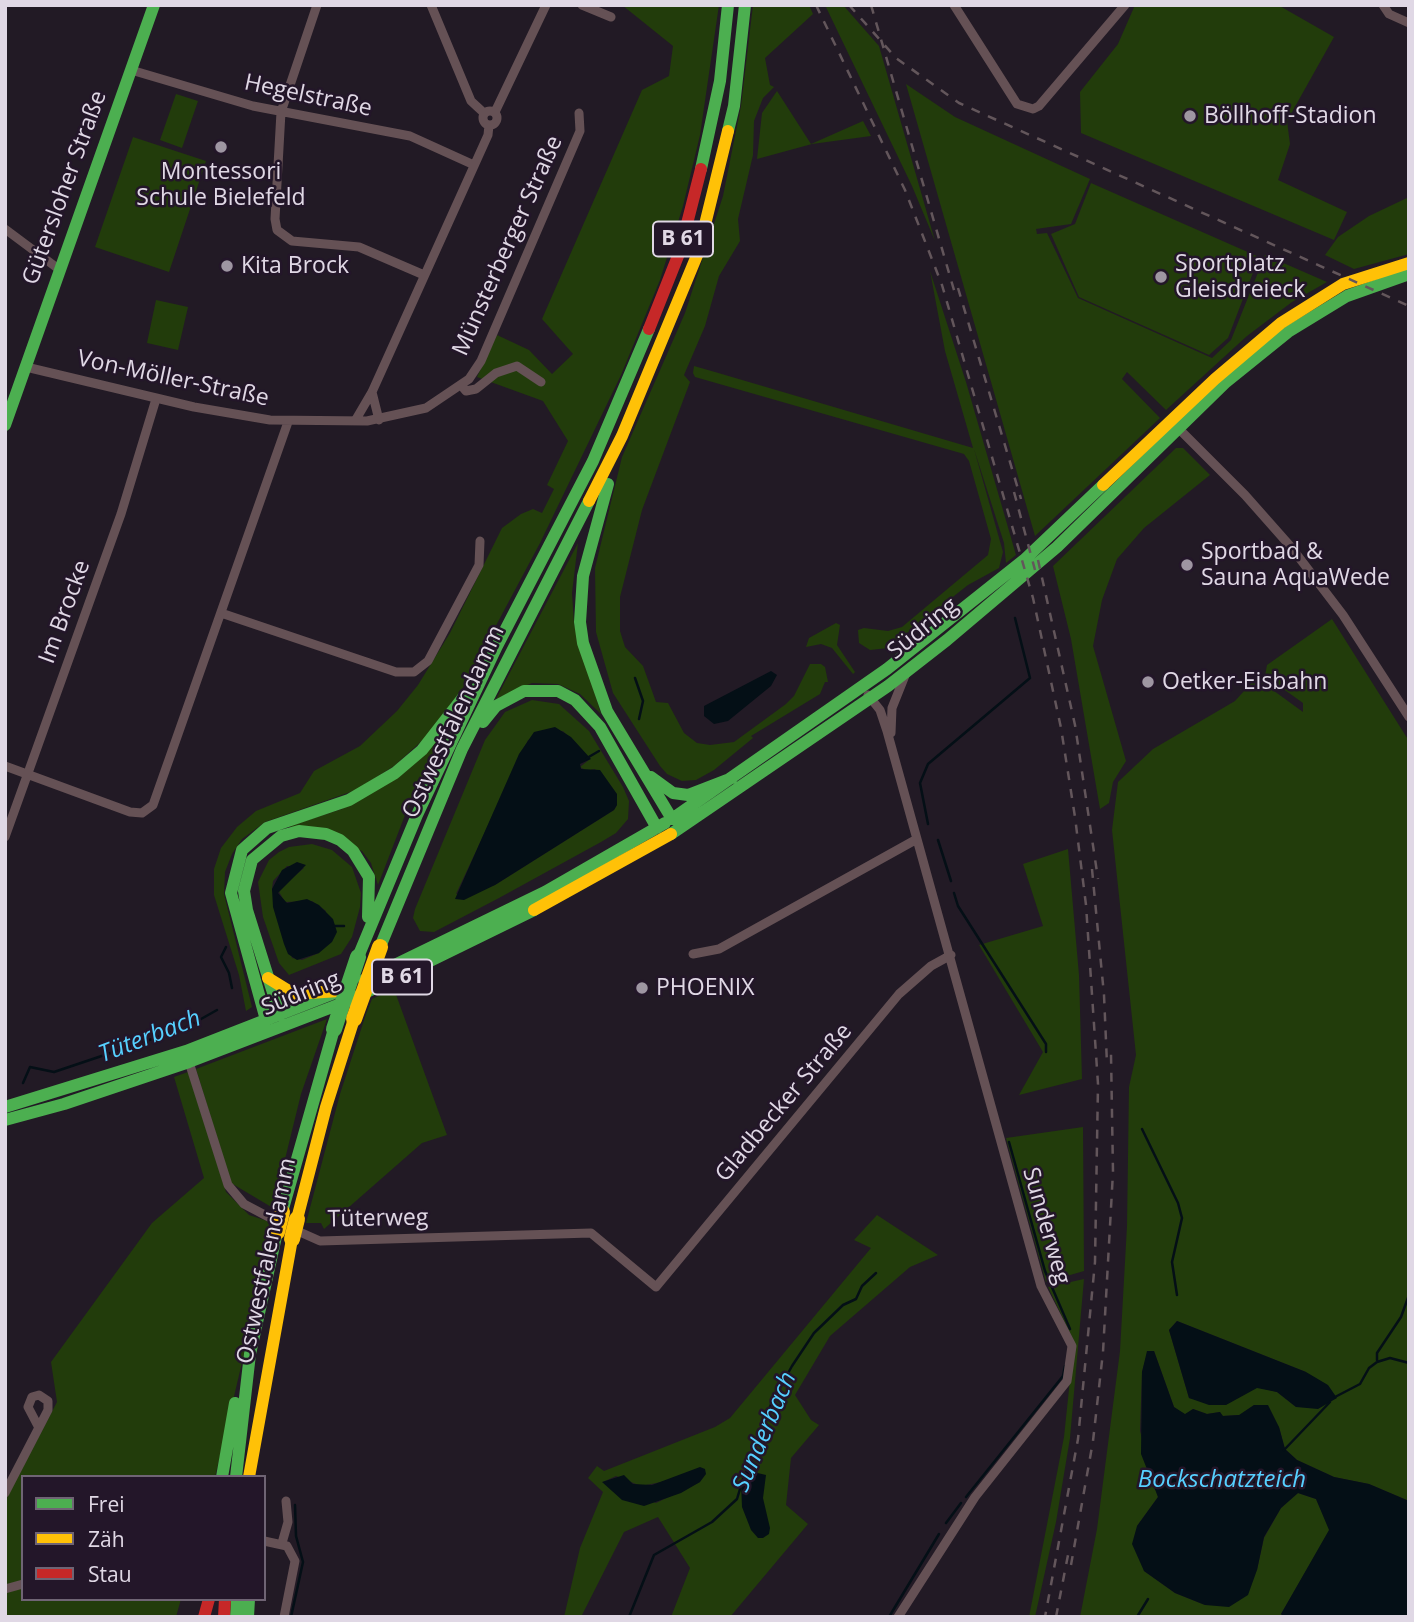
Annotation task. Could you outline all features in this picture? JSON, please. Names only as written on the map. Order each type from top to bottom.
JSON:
[{"type":"main road","name":"Gütersloher Straße","points":[[5,425],[154,5]]},
{"type":"main road","name":"Ostwestfalendamm","points":[[236,1475],[250,1354],[282,1212],[334,1028],[358,957],[417,814],[497,646],[599,449],[632,376],[680,251],[706,152],[720,81],[728,5]]},
{"type":"main road","name":"Ostwestfalendamm","points":[[249,1475],[292,1239],[326,1107],[354,1019],[380,947],[462,749],[622,436],[698,253],[710,213],[734,106],[745,5]]},
{"type":"main road","name":"Südring","points":[[5,1119],[64,1104],[189,1062],[487,923],[667,827],[732,778],[865,689],[908,670],[1057,547],[1258,340],[1305,305],[1365,275],[1409,263]]},
{"type":"main road","name":"Südring","points":[[5,1107],[89,1083],[275,1021],[458,950],[551,903],[667,827],[865,689],[1036,549],[1246,365],[1311,316],[1363,289],[1409,274]]},
{"type":"main road","name":"B 61","points":[[622,436],[586,558],[580,622],[587,658],[598,692],[639,765],[667,827]]},
{"type":"main road","name":"B 61","points":[[275,1021],[231,893],[236,864],[242,850],[267,828],[349,800],[395,773],[422,750],[446,722],[497,646]]},
{"type":"main road","points":[[462,749],[491,711],[512,695],[534,689],[558,691],[583,707],[600,727],[667,827]]},
{"type":"main road","points":[[639,765],[663,788],[681,794],[696,793],[732,778]]},
{"type":"main road","points":[[275,1021],[268,978],[247,910],[244,891],[251,860],[264,847],[281,836],[299,831],[326,834],[340,840],[364,864],[369,877],[371,902],[358,957]]},
{"type":"main road","points":[[268,978],[294,994],[339,991]]},
{"type":"main road","points":[[222,1475],[234,1406],[250,1354]]},
{"type":"main road","points":[[258,1475],[269,1356]]},
{"type":"street","points":[[317,5],[281,112],[275,219],[277,230],[292,241],[359,247],[424,275]]},
{"type":"street","points":[[430,5],[471,101],[484,113]]},
{"type":"street","points":[[489,125],[496,122],[495,113],[546,5]]},
{"type":"street","points":[[582,5],[611,17]]},
{"type":"street","points":[[954,5],[1017,104],[1033,109],[1039,106],[1125,5]]},
{"type":"street","points":[[1383,5],[1389,15],[1409,23]]},
{"type":"street","name":"Hegelstraße","points":[[131,70],[281,112],[410,136],[474,165]]},
{"type":"street","points":[[484,113],[489,110],[495,113]]},
{"type":"street","points":[[484,113],[483,121],[489,125]]},
{"type":"street","name":"Münsterberger Straße","points":[[379,419],[426,408],[461,385],[475,370],[580,131],[579,113]]},
{"type":"street","points":[[355,421],[372,393],[488,135],[489,125]]},
{"type":"street","points":[[5,229],[60,270]]},
{"type":"street","name":"Von-Möller-Straße","points":[[26,366],[156,399],[255,418],[288,422],[379,419]]},
{"type":"street","points":[[461,385],[466,391],[475,390],[496,373],[517,366],[541,382]]},
{"type":"street","points":[[372,393],[379,419]]},
{"type":"street","name":"Im Brocke","points":[[5,837],[122,510],[156,399]]},
{"type":"street","points":[[5,766],[130,812],[142,813],[150,808],[288,422]]},
{"type":"street","points":[[1175,425],[1245,495],[1298,556],[1343,615],[1409,717]]},
{"type":"street","points":[[221,612],[396,672],[414,672],[421,668],[432,654],[479,565],[480,541]]},
{"type":"street","name":"Sunderweg","points":[[892,749],[892,708],[908,670]]},
{"type":"street","name":"Sunderweg","points":[[865,689],[883,715],[1041,1286],[1072,1346],[1067,1381],[975,1497],[898,1617]]},
{"type":"street","points":[[693,954],[719,950],[917,839]]},
{"type":"street","name":"Gladbecker Straße","points":[[656,1287],[899,995],[931,965],[951,956]]},
{"type":"street","name":"Tüterweg","points":[[189,1062],[225,1179],[239,1200],[255,1211],[320,1241],[591,1233],[656,1287]]},
{"type":"street","points":[[5,1493],[38,1426]]},
{"type":"street","points":[[282,1543],[288,1522],[286,1501]]},
{"type":"street","points":[[266,1541],[282,1543],[293,1554],[295,1566],[285,1617]]},
{"type":"green space","points":[[622,5],[719,5],[700,135],[683,206],[660,280],[621,375],[540,543],[459,695],[425,738],[394,766],[356,790],[265,822],[242,839],[232,854],[225,872],[224,894],[252,1007],[246,1011],[239,975],[214,895],[214,869],[221,848],[237,827],[256,811],[300,793],[314,771],[360,746],[397,711],[418,685],[450,633],[502,528],[533,509],[542,513],[554,489],[547,485],[568,441],[543,401],[477,377],[497,335],[529,350],[552,374],[573,354],[542,319],[642,90],[669,76],[673,46]]},
{"type":"green space","points":[[753,5],[809,5],[813,14],[765,58],[770,85],[774,87],[763,98],[754,121],[753,155],[738,219],[740,241],[719,276],[705,326],[684,375],[690,382],[642,510],[620,597],[620,631],[625,647],[643,666],[656,702],[668,703],[684,733],[697,743],[710,745],[734,742],[794,696],[810,664],[821,664],[825,667],[828,682],[825,682],[820,694],[751,736],[753,738],[714,770],[696,780],[682,781],[667,774],[660,766],[613,693],[596,632],[595,568],[622,457],[685,313],[723,196],[741,106]]},
{"type":"green space","points":[[825,5],[843,5],[879,46],[935,241],[912,186]]},
{"type":"green space","points":[[1135,5],[1278,5],[1334,37],[1287,121],[1290,144],[1278,180],[1347,212],[1334,240],[1081,133],[1080,92],[1118,44]]},
{"type":"green space","points":[[906,84],[955,117],[1090,179],[1071,224],[1036,229],[1037,234],[1047,233],[1078,298],[1212,358],[1231,340],[1265,255],[1327,282],[1292,302],[1247,336],[1166,410],[1127,372],[1122,379],[1160,418],[1035,536]]},
{"type":"green space","points":[[777,91],[811,144],[863,121],[871,136],[812,144],[757,159],[762,113]]},
{"type":"green space","points":[[176,94],[198,101],[182,148],[160,140]]},
{"type":"green space","points":[[133,137],[206,161],[169,272],[95,247]]},
{"type":"green space","name":"Sportplatz Gleisdreieck","points":[[1091,183],[1259,257],[1228,338],[1209,355],[1079,297],[1051,234],[1075,224]]},
{"type":"green space","points":[[1409,197],[1409,254],[1354,269],[1325,255],[1338,237],[1369,216]]},
{"type":"green space","points":[[930,271],[966,382],[1016,555],[1006,563],[1004,543],[974,449],[1003,552],[999,568],[968,585],[888,648],[870,650],[859,643],[858,630],[864,628],[888,631],[902,627],[988,555],[991,539],[969,461],[964,454],[695,377],[694,366],[973,448],[945,351]]},
{"type":"green space","points":[[156,300],[188,307],[178,350],[147,343]]},
{"type":"green space","points":[[1176,448],[1183,448],[1210,475],[1144,528],[1117,559],[1102,600],[1093,646],[1126,761],[1113,782],[1109,803],[1100,809],[1071,639],[1053,566]]},
{"type":"green space","points":[[578,543],[572,593],[574,624],[601,714],[580,694],[558,684],[532,683],[496,699]]},
{"type":"green space","points":[[1332,619],[1409,741],[1409,1501],[1369,1484],[1334,1477],[1297,1460],[1285,1449],[1279,1427],[1254,1405],[1240,1415],[1222,1416],[1220,1412],[1207,1414],[1193,1409],[1185,1415],[1174,1407],[1154,1351],[1148,1351],[1142,1372],[1140,1431],[1158,1497],[1137,1526],[1144,1571],[1175,1593],[1205,1605],[1257,1570],[1264,1538],[1281,1508],[1298,1493],[1316,1499],[1330,1530],[1281,1614],[1284,1617],[1080,1617],[1097,1529],[1120,1351],[1127,1226],[1129,1087],[1136,1055],[1112,830],[1118,782],[1153,749],[1235,701],[1253,681],[1259,680],[1303,712],[1303,703],[1265,676],[1267,665]],"holes":[[[1177,1321],[1306,1372],[1296,1407],[1277,1392],[1257,1387],[1225,1405],[1189,1398],[1169,1330]]]},
{"type":"green space","points":[[836,623],[840,625],[837,645],[855,672],[853,674],[832,648],[821,644],[806,647],[809,638]]},
{"type":"green space","points":[[532,700],[559,704],[589,731],[623,787],[629,801],[628,819],[616,833],[499,898],[434,932],[420,931],[413,918],[415,909],[485,740],[505,712]],"holes":[[[563,731],[590,759],[580,767],[587,771],[595,769],[617,805],[614,810],[495,885],[456,894],[528,740]]]},
{"type":"green space","points":[[444,734],[407,810],[378,885],[371,863],[362,851],[289,826],[342,809]]},
{"type":"green space","points":[[312,844],[332,850],[352,867],[361,893],[352,937],[341,954],[289,975],[279,963],[263,917],[258,882],[269,860],[289,847]],"holes":[[[287,866],[304,868],[278,890],[285,902],[312,901],[326,911],[319,953],[302,960],[292,958],[272,889],[273,881]]]},
{"type":"green space","points":[[1068,849],[1079,975],[1082,1079],[1019,1095],[1043,1052],[979,945],[1043,926],[1023,864]]},
{"type":"green space","points":[[394,989],[447,1135],[422,1143],[324,1229],[321,1223],[306,1223],[340,1094],[366,1014],[372,999]]},
{"type":"green space","points":[[327,1019],[301,1094],[273,1208],[231,1183],[196,1069]]},
{"type":"green space","points":[[188,1072],[226,1192],[249,1215],[270,1222],[248,1337],[215,1475],[21,1475],[21,1581],[5,1586],[5,1501],[57,1402],[51,1362],[152,1223],[204,1178],[174,1077]]},
{"type":"green space","points":[[1083,1127],[1084,1271],[1046,1282],[1006,1138]]},
{"type":"green space","points":[[877,1215],[938,1255],[910,1267],[830,1336],[795,1395],[811,1420],[819,1425],[791,1458],[786,1505],[808,1524],[730,1617],[671,1617],[690,1568],[658,1517],[624,1532],[581,1617],[564,1617],[580,1548],[603,1492],[588,1478],[597,1466],[604,1471],[715,1427],[730,1418],[871,1248],[854,1240]],"holes":[[[616,1476],[641,1486],[666,1481],[700,1482],[656,1503],[603,1482]]]},
{"type":"green space","points":[[1084,1279],[1070,1438],[1056,1522],[1035,1617],[1029,1617],[1064,1437],[1074,1341],[1048,1287]]},
{"type":"green space","points":[[21,1588],[21,1601],[180,1601],[176,1617],[5,1617],[5,1592]]},
{"type":"water","points":[[771,671],[777,675],[771,686],[728,721],[714,724],[704,716],[704,706]]},
{"type":"water","points":[[555,727],[571,737],[591,759],[580,764],[581,769],[600,770],[617,794],[617,805],[614,810],[495,885],[464,900],[455,899],[519,754],[534,732]]},
{"type":"water","points":[[297,862],[306,865],[278,893],[287,903],[307,899],[319,905],[333,919],[337,932],[332,942],[319,953],[297,960],[288,954],[284,944],[273,907],[272,889],[282,870]]},
{"type":"water","points":[[1177,1321],[1306,1372],[1328,1385],[1337,1398],[1318,1409],[1296,1407],[1277,1392],[1257,1388],[1226,1405],[1209,1405],[1189,1398],[1169,1330]]},
{"type":"water","name":"Bockschatzteich","points":[[1147,1351],[1154,1351],[1174,1407],[1185,1414],[1193,1409],[1207,1414],[1220,1412],[1223,1416],[1239,1415],[1254,1405],[1268,1405],[1279,1427],[1285,1449],[1297,1460],[1334,1477],[1369,1484],[1409,1501],[1409,1617],[1284,1617],[1281,1614],[1329,1530],[1316,1499],[1298,1493],[1281,1508],[1264,1537],[1248,1595],[1229,1607],[1205,1605],[1175,1593],[1144,1571],[1132,1544],[1137,1526],[1158,1497],[1141,1454],[1142,1372]]},
{"type":"water","points":[[700,1467],[705,1469],[706,1474],[700,1482],[681,1493],[644,1506],[622,1500],[602,1482],[624,1475],[633,1484],[652,1485]]},
{"type":"water","points":[[749,1471],[766,1475],[763,1498],[770,1528],[769,1534],[763,1538],[758,1538],[751,1530],[742,1507],[741,1482],[743,1474]]},
{"type":"waterway","name":"Sunderbach","points":[[928,824],[920,783],[928,764],[1030,678],[1015,618]]},
{"type":"waterway","name":"Tüterbach","points":[[635,678],[643,701],[639,719]]},
{"type":"waterway","name":"Tüterbach","points":[[587,758],[599,751]]},
{"type":"waterway","name":"Sunderbach","points":[[938,840],[951,881]]},
{"type":"waterway","name":"Sunderbach","points":[[954,893],[958,906],[1046,1044],[1046,1052]]},
{"type":"waterway","name":"Tüterbach","points":[[333,926],[344,926]]},
{"type":"waterway","name":"Tüterbach","points":[[226,947],[221,957],[229,973],[232,988]]},
{"type":"waterway","name":"Tüterbach","points":[[23,1083],[30,1067],[54,1072],[185,1028],[217,1010]]},
{"type":"waterway","points":[[1142,1129],[1178,1203],[1182,1218],[1172,1262],[1177,1295]]},
{"type":"waterway","name":"Sunderbach","points":[[1009,1142],[1045,1271],[1070,1329]]},
{"type":"waterway","name":"Sunderbach","points":[[746,1473],[772,1402],[792,1366],[814,1333],[843,1305],[856,1299],[862,1286],[876,1273]]},
{"type":"waterway","points":[[1377,1360],[1377,1353],[1401,1317],[1409,1295]]},
{"type":"waterway","points":[[1335,1397],[1360,1384],[1369,1368],[1377,1362],[1390,1358],[1409,1363]]},
{"type":"waterway","name":"Sunderbach","points":[[966,1497],[1063,1376],[1065,1366]]},
{"type":"waterway","points":[[1284,1450],[1330,1402]]},
{"type":"waterway","name":"Sunderbach","points":[[629,1617],[654,1555],[712,1522],[737,1499],[740,1489]]},
{"type":"waterway","name":"Sunderbach","points":[[946,1523],[961,1503]]},
{"type":"waterway","points":[[291,1617],[303,1562],[296,1536],[295,1505]]},
{"type":"waterway","name":"Sunderbach","points":[[889,1617],[939,1534]]},
{"type":"waterway","points":[[1137,1617],[1148,1599]]},
{"type":"railway","points":[[816,5],[905,190],[942,285],[1033,598],[1061,728],[1075,817],[1086,905],[1098,1084],[1095,1262],[1078,1439],[1045,1617]]},
{"type":"railway","points":[[849,5],[896,58],[959,103],[1409,306]]},
{"type":"railway","points":[[871,5],[956,297]]},
{"type":"railway","points":[[958,288],[1021,499]]},
{"type":"railway","points":[[1014,492],[1035,570]]},
{"type":"railway","points":[[1038,560],[1075,725],[1098,879]]},
{"type":"railway","points":[[1092,869],[1104,995],[1107,1064]]},
{"type":"railway","points":[[1071,1565],[1093,1441],[1103,1352],[1113,1172],[1111,1054]]},
{"type":"railway","points":[[1056,1617],[1068,1555]]},
{"type":"traffic: fast","points":[[5,425],[154,5]]},
{"type":"traffic: fast","points":[[701,169],[720,81],[728,5]]},
{"type":"traffic: fast","points":[[728,131],[734,106],[745,5]]},
{"type":"traffic: fast","points":[[671,834],[888,686],[947,640],[1057,547],[1226,382],[1288,332],[1347,296],[1409,274]]},
{"type":"traffic: fast","points":[[358,957],[417,815],[497,646],[593,461],[649,329]]},
{"type":"traffic: fast","points":[[608,484],[583,576],[580,622],[583,643],[607,711],[672,819]]},
{"type":"traffic: fast","points":[[672,819],[887,669],[1024,560],[1103,485]]},
{"type":"traffic: fast","points":[[380,947],[462,749],[589,501]]},
{"type":"traffic: fast","points":[[483,722],[496,706],[524,691],[558,691],[575,700],[600,727],[657,828]]},
{"type":"traffic: fast","points":[[266,1020],[231,893],[242,850],[267,828],[349,800],[395,773],[422,750],[465,695]]},
{"type":"traffic: fast","points":[[651,777],[673,793],[688,795],[732,778]]},
{"type":"traffic: fast","points":[[364,980],[545,892],[665,823]]},
{"type":"traffic: fast","points":[[280,1015],[247,910],[244,891],[252,860],[281,836],[299,831],[326,834],[340,840],[353,851],[369,877],[368,917]]},
{"type":"traffic: fast","points":[[5,1120],[64,1104],[189,1062],[348,1001],[534,910]]},
{"type":"traffic: fast","points":[[334,1029],[358,957]]},
{"type":"traffic: fast","points":[[5,1107],[186,1051],[332,994]]},
{"type":"traffic: fast","points":[[282,1212],[334,1029]]},
{"type":"traffic: fast","points":[[236,1475],[250,1354],[277,1232]]},
{"type":"traffic: fast","points":[[222,1475],[235,1403]]},
{"type":"traffic: fast","points":[[236,1617],[237,1601]]},
{"type":"traffic: fast","points":[[248,1617],[249,1601]]},
{"type":"traffic: slow","points":[[589,501],[622,436],[698,253],[728,131]]},
{"type":"traffic: slow","points":[[1103,485],[1215,379],[1281,323],[1343,284],[1409,263]]},
{"type":"traffic: slow","points":[[534,910],[671,834]]},
{"type":"traffic: slow","points":[[354,1019],[380,947]]},
{"type":"traffic: slow","points":[[268,978],[294,994],[339,991]]},
{"type":"traffic: slow","points":[[297,1219],[326,1107],[354,1019]]},
{"type":"traffic: slow","points":[[277,1232],[282,1212]]},
{"type":"traffic: slow","points":[[292,1239],[297,1219]]},
{"type":"traffic: slow","points":[[249,1475],[292,1239]]},
{"type":"traffic: jam","points":[[649,329],[680,251],[701,169]]},
{"type":"traffic: jam","points":[[204,1617],[208,1601]]},
{"type":"traffic: jam","points":[[224,1617],[225,1601]]},
{"type":"place","name":"Böllhoff-Stadion","points":[[1190,116]]},
{"type":"place","name":"Montessori Schule Bielefeld","points":[[221,147]]},
{"type":"place","name":"Kita Brock","points":[[227,266]]},
{"type":"place","name":"Sportplatz Gleisdreieck","points":[[1161,277]]},
{"type":"place","name":"Sportbad & Sauna AquaWede","points":[[1187,565]]},
{"type":"place","name":"Oetker-Eisbahn","points":[[1148,682]]},
{"type":"place","name":"PHOENIX","points":[[642,988]]}]
